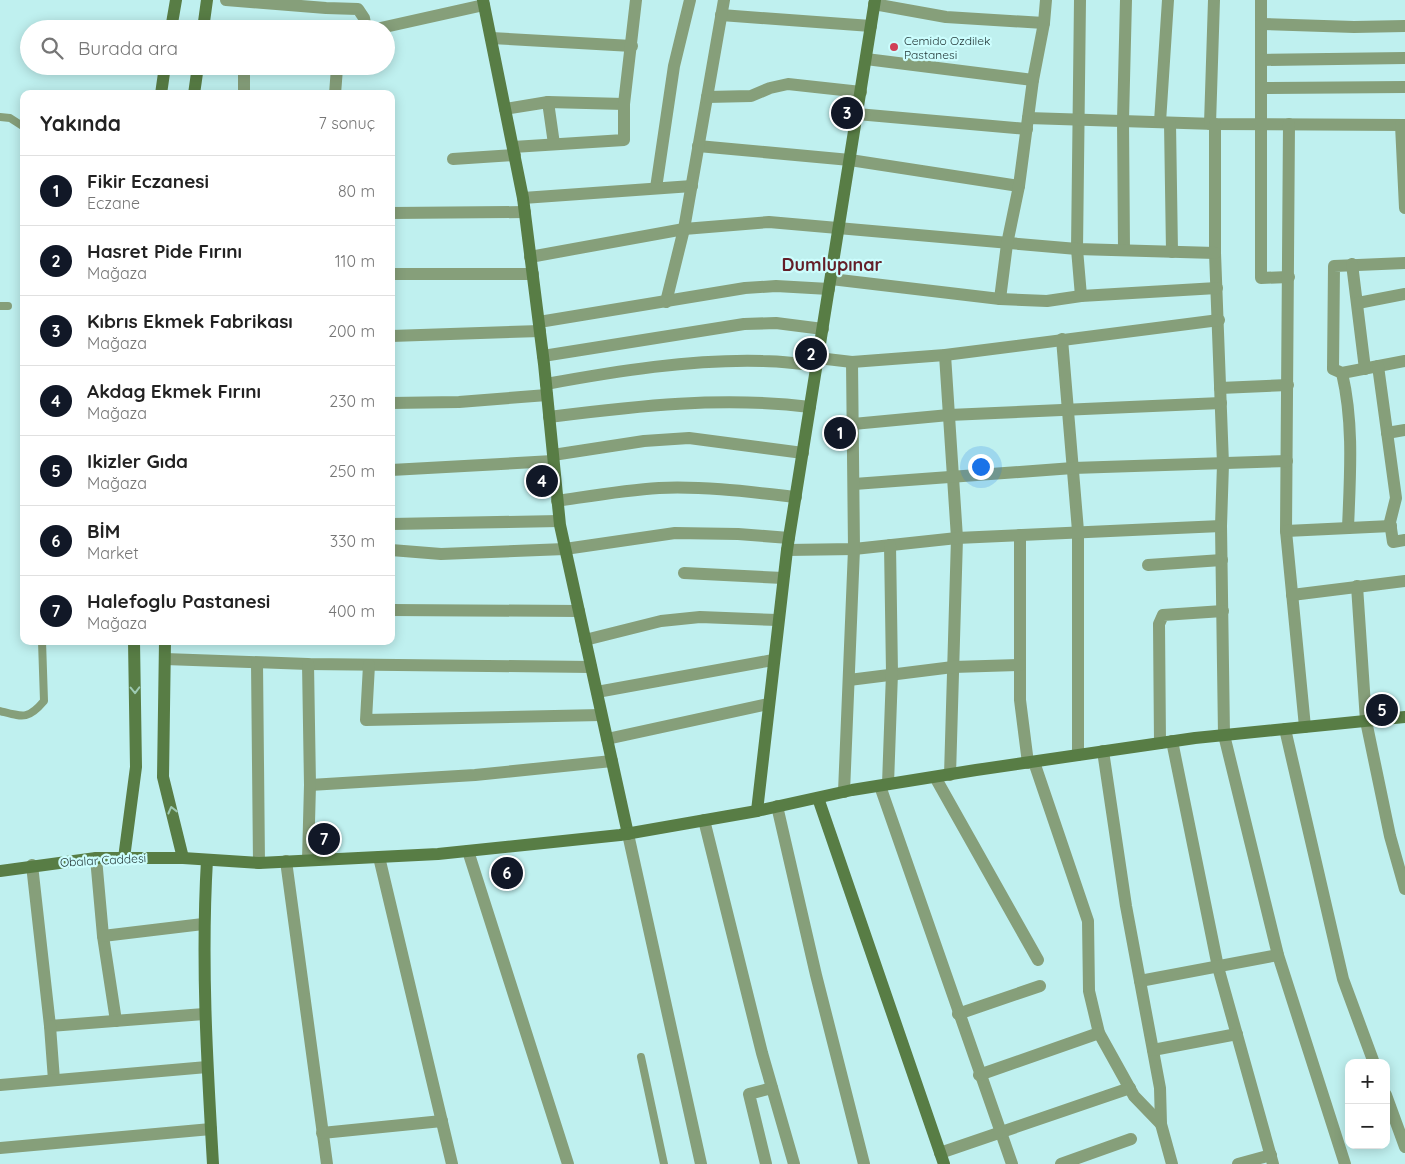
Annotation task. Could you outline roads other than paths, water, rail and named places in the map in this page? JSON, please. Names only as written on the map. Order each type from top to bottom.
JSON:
[{"type":"main road","points":[[173,20],[176,0]]},
{"type":"main road","points":[[204,20],[207,0]]},
{"type":"main road","points":[[483,2],[523,198],[543,356],[559,521],[628,834]]},
{"type":"main road","points":[[758,811],[783,578],[875,2]]},
{"type":"main road","points":[[162,90],[164,75]]},
{"type":"main road","points":[[195,90],[197,75]]},
{"type":"main road","points":[[124,858],[136,767],[134,645]]},
{"type":"main road","points":[[165,645],[163,777],[183,858]]},
{"type":"main road","name":"Obalar Caddesi","points":[[0,871],[32,865],[96,858],[183,858],[259,863],[379,857],[468,851],[628,834],[758,811],[844,792],[950,774],[1166,742],[1405,717]]},
{"type":"main road","points":[[818,798],[942,1158]]},
{"type":"main road","points":[[207,860],[203,924],[204,1014],[213,1164]]},
{"type":"street","points":[[226,0],[358,9],[364,20]]},
{"type":"street","points":[[453,159],[554,144],[624,140],[624,104],[636,0]]},
{"type":"street","points":[[656,188],[674,66],[690,0]]},
{"type":"street","points":[[666,302],[684,229],[724,0]]},
{"type":"street","points":[[1000,299],[1006,244],[1018,186],[1046,0]]},
{"type":"street","points":[[1080,0],[1077,249],[1081,296]]},
{"type":"street","points":[[1124,250],[1123,120],[1126,0]]},
{"type":"street","points":[[1168,0],[1165,122],[1172,252]]},
{"type":"street","points":[[1214,0],[1212,124],[1223,464],[1221,526],[1224,735],[1278,955],[1345,1164]]},
{"type":"street","points":[[1261,0],[1261,278],[1289,277]]},
{"type":"street","points":[[395,24],[483,2]]},
{"type":"street","points":[[875,2],[946,17],[1044,23]]},
{"type":"street","points":[[721,15],[871,26]]},
{"type":"street","points":[[1261,24],[1354,27],[1405,26]]},
{"type":"street","points":[[491,38],[632,46]]},
{"type":"street","points":[[1261,60],[1405,58]]},
{"type":"street","points":[[866,59],[1033,80]]},
{"type":"street","points":[[244,75],[244,90]]},
{"type":"street","points":[[336,90],[339,75]]},
{"type":"street","points":[[707,97],[751,96],[770,88],[788,84],[861,92]]},
{"type":"street","points":[[1261,88],[1405,87]]},
{"type":"street","points":[[505,109],[548,102],[624,104]]},
{"type":"street","points":[[548,102],[554,144]]},
{"type":"street","points":[[857,114],[1027,124],[1078,120],[1123,120],[1212,124],[1403,125],[1405,208]]},
{"type":"street","points":[[1289,124],[1286,531],[1305,727]]},
{"type":"street","points":[[698,146],[850,160],[1018,186]]},
{"type":"street","points":[[523,198],[692,186]]},
{"type":"street","points":[[395,213],[525,212]]},
{"type":"street","points":[[530,257],[684,229],[768,222],[1077,249],[1215,253]]},
{"type":"street","points":[[1405,263],[1334,266],[1333,369],[1342,372],[1405,361]]},
{"type":"street","points":[[1352,264],[1358,303],[1364,369]]},
{"type":"street","points":[[395,274],[533,274]]},
{"type":"street","points":[[395,336],[539,327],[625,306],[666,302],[745,288],[776,286],[830,284],[1047,302],[1081,296],[1217,288]]},
{"type":"street","points":[[1358,303],[1405,294]]},
{"type":"street","points":[[395,403],[459,402],[546,390],[622,370],[707,363],[763,361],[852,362],[945,355],[1219,320]]},
{"type":"street","points":[[543,356],[744,324],[776,324],[822,329]]},
{"type":"street","points":[[1062,339],[1078,531],[1078,755]]},
{"type":"street","points":[[945,355],[957,538],[950,774]]},
{"type":"street","points":[[844,792],[854,549],[852,362]]},
{"type":"street","points":[[1378,366],[1387,432],[1400,492],[1391,526],[1393,542],[1405,540]]},
{"type":"street","points":[[1342,372],[1350,404],[1351,451],[1348,528]]},
{"type":"street","points":[[1220,388],[1288,385]]},
{"type":"street","points":[[549,417],[656,404],[766,402],[810,407]]},
{"type":"street","points":[[853,424],[1068,409],[1221,403]]},
{"type":"street","points":[[1387,432],[1405,430]]},
{"type":"street","points":[[395,470],[553,458],[644,441],[689,438],[803,453]]},
{"type":"street","points":[[854,484],[1073,468],[1287,461]]},
{"type":"street","points":[[557,502],[609,492],[660,488],[722,489],[796,497]]},
{"type":"street","points":[[395,524],[559,521]]},
{"type":"street","points":[[395,550],[441,554],[565,549],[675,533],[738,534],[788,544],[854,549],[957,538],[1221,526]]},
{"type":"street","points":[[1286,531],[1391,526]]},
{"type":"street","points":[[1020,535],[1020,700],[1031,762],[1088,921],[1089,991],[1099,1033],[1134,1096],[1161,1124]]},
{"type":"street","points":[[890,545],[892,673],[884,785],[958,1014],[1012,1164]]},
{"type":"street","points":[[1148,565],[1222,560]]},
{"type":"street","points":[[684,573],[783,578]]},
{"type":"street","points":[[1292,595],[1405,581]]},
{"type":"street","points":[[1357,586],[1366,721],[1390,836],[1405,889]]},
{"type":"street","points":[[395,610],[579,611]]},
{"type":"street","points":[[1223,612],[1163,615],[1159,624],[1166,742],[1218,967],[1272,1160],[1238,1164]]},
{"type":"street","points":[[585,640],[661,621],[700,616],[778,620]]},
{"type":"street","points":[[165,659],[308,664],[591,667]]},
{"type":"street","points":[[596,692],[773,660]]},
{"type":"street","points":[[258,663],[259,863]]},
{"type":"street","points":[[308,664],[310,786],[308,860]]},
{"type":"street","points":[[369,665],[366,720],[602,715]]},
{"type":"street","points":[[849,680],[892,673],[953,667],[1020,665]]},
{"type":"street","points":[[607,739],[768,704]]},
{"type":"street","points":[[1285,729],[1343,979],[1373,1059]]},
{"type":"street","points":[[1103,751],[1126,906],[1160,1088],[1161,1124],[1172,1164]]},
{"type":"street","points":[[310,786],[475,775],[612,761]]},
{"type":"street","points":[[934,777],[1038,960]]},
{"type":"street","points":[[777,806],[816,975],[864,1164]]},
{"type":"street","points":[[704,820],[772,1088],[794,1164]]},
{"type":"street","points":[[628,834],[701,1164]]},
{"type":"street","points":[[468,851],[568,1164]]},
{"type":"street","points":[[379,857],[452,1164]]},
{"type":"street","points":[[96,858],[103,936],[116,1021]]},
{"type":"street","points":[[286,862],[327,1164]]},
{"type":"street","points":[[32,865],[50,1026],[54,1080]]},
{"type":"street","points":[[103,936],[203,924]]},
{"type":"street","points":[[1140,981],[1278,955]]},
{"type":"street","points":[[958,1014],[1040,986]]},
{"type":"street","points":[[50,1026],[204,1014]]},
{"type":"street","points":[[979,1075],[1099,1033]]},
{"type":"street","points":[[1153,1050],[1237,1034]]},
{"type":"street","points":[[0,1085],[208,1067]]},
{"type":"street","points":[[766,1164],[749,1094],[772,1088]]},
{"type":"street","points":[[942,1158],[1001,1133],[1130,1088]]},
{"type":"street","points":[[1390,1104],[1402,1127],[1405,1147]]},
{"type":"street","points":[[322,1133],[442,1121]]},
{"type":"street","points":[[0,1148],[211,1129]]},
{"type":"street","points":[[1061,1164],[1131,1139]]},
{"type":"lane","points":[[0,117],[10,118],[20,124]]},
{"type":"lane","points":[[0,711],[24,716],[34,714],[44,701],[42,645]]},
{"type":"lane","points":[[641,1057],[664,1164]]},
{"type":"place","name":"Cemido Ozdilek Pastanesi","points":[[894,47]]},
{"type":"place","name":"Kıbrıs Ekmek Fabrikası","points":[[847,113]]},
{"type":"place","name":"Hasret Pide Fırını","points":[[811,354]]},
{"type":"place","name":"Fikir Eczanesi","points":[[840,433]]},
{"type":"place","name":"Akdag Ekmek Fırını","points":[[542,481]]},
{"type":"place","name":"Ikizler Gıda","points":[[1382,710]]},
{"type":"place","name":"Halefoglu Pastanesi","points":[[324,839]]},
{"type":"place","name":"BİM","points":[[507,873]]},
{"type":"district","name":"Dumlupınar","points":[[832,264]]}]
